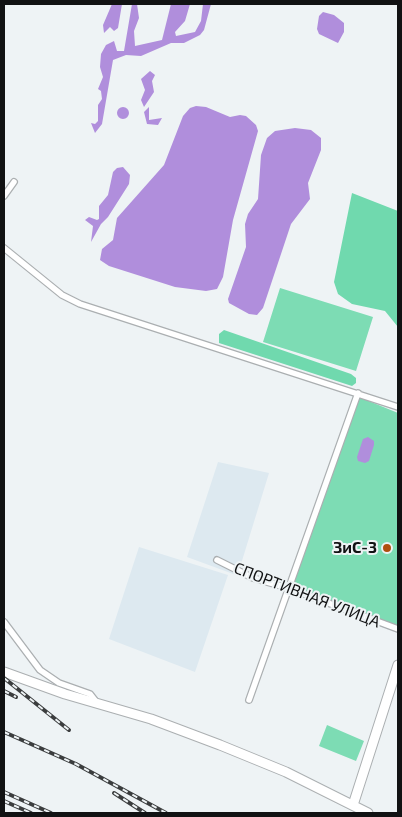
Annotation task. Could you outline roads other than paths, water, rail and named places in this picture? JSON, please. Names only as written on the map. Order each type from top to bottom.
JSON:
[{"type":"main road","points":[[353,805],[398,665]]},
{"type":"main road","points":[[4,672],[151,719],[220,745],[286,772],[368,813]]},
{"type":"street","points":[[4,196],[14,182]]},
{"type":"street","points":[[4,248],[62,296],[80,304],[398,407]]},
{"type":"street","points":[[249,700],[358,393]]},
{"type":"street","name":"СПОРТИВНАЯ УЛИЦА","points":[[217,560],[253,578],[288,588],[398,629]]},
{"type":"street","points":[[4,622],[40,670],[59,682],[90,694],[97,703]]},
{"type":"railway","points":[[4,678],[69,730]]},
{"type":"railway","points":[[4,691],[16,697]]},
{"type":"railway","points":[[4,732],[76,764],[166,813]]},
{"type":"railway","points":[[4,792],[51,813]]},
{"type":"railway","points":[[114,793],[145,813]]},
{"type":"railway","points":[[4,801],[31,813]]},
{"type":"place","name":"ЗиС-3","points":[[387,548]]}]
